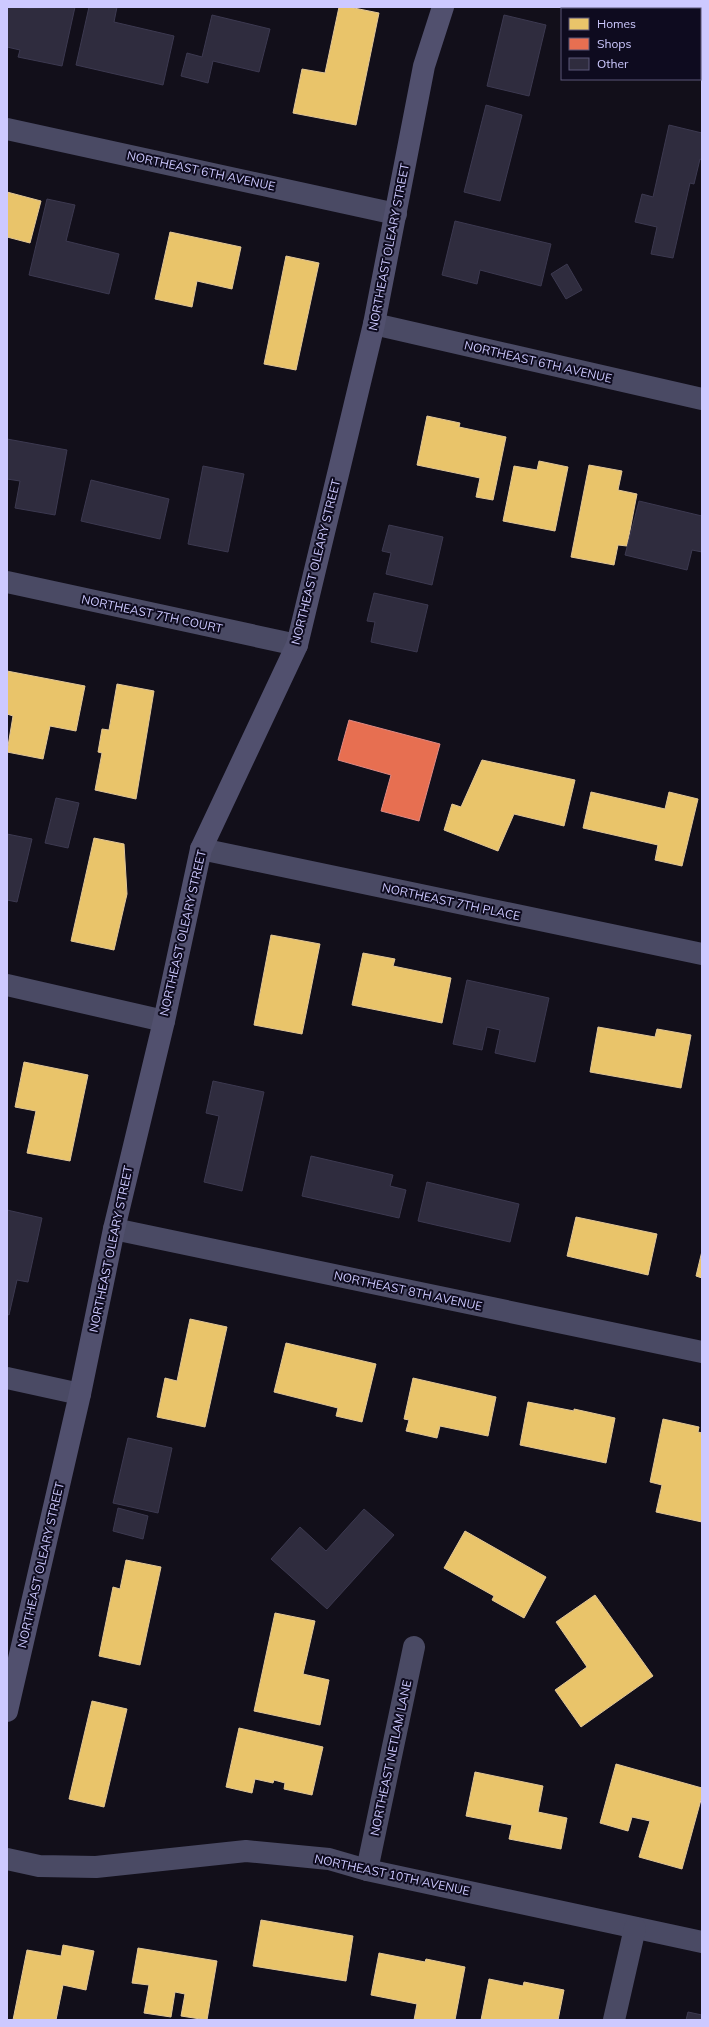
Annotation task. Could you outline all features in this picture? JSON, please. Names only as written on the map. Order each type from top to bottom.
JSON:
[{"type":"street","name":"NORTHEAST OLEARY STREET","points":[[7,1711],[80,1394],[114,1229],[164,1021],[201,849],[297,645],[374,324],[424,66],[443,7]]},
{"type":"street","name":"NORTHEAST 6TH AVENUE","points":[[7,129],[396,214]]},
{"type":"street","name":"NORTHEAST 6TH AVENUE","points":[[374,324],[702,399]]},
{"type":"street","name":"NORTHEAST 7TH COURT","points":[[7,582],[297,645]]},
{"type":"street","name":"NORTHEAST 7TH PLACE","points":[[201,849],[702,954]]},
{"type":"street","points":[[7,985],[164,1021]]},
{"type":"street","name":"NORTHEAST 8TH AVENUE","points":[[114,1229],[702,1352]]},
{"type":"street","points":[[7,1378],[80,1394]]},
{"type":"street","name":"NORTHEAST NETLAM LANE","points":[[368,1870],[414,1647]]},
{"type":"street","name":"NORTHEAST 10TH AVENUE","points":[[7,1859],[39,1866],[96,1867],[246,1851],[329,1859],[368,1870],[702,1942]]},
{"type":"street","points":[[614,2020],[634,1928]]},
{"type":"building: Homes","points":[[339,7],[349,7],[379,13],[356,125],[293,113],[302,69],[325,73]]},
{"type":"building: Homes","points":[[7,192],[41,201],[30,243],[7,237]]},
{"type":"building: Homes","points":[[170,232],[241,247],[232,289],[197,281],[192,307],[155,299]]},
{"type":"building: Homes","points":[[286,256],[319,263],[296,370],[264,364]]},
{"type":"building: Homes","points":[[427,416],[460,423],[459,427],[506,437],[493,500],[476,497],[480,478],[417,465]]},
{"type":"building: Homes","points":[[539,461],[568,467],[555,531],[503,521],[514,466],[537,470]]},
{"type":"building: Homes","points":[[589,465],[622,471],[618,490],[637,494],[627,546],[618,545],[614,565],[571,557]]},
{"type":"building: Homes","points":[[7,671],[85,686],[76,731],[50,726],[43,759],[7,752],[13,716],[7,714]]},
{"type":"building: Homes","points":[[117,684],[154,691],[136,799],[95,790],[102,753],[98,752],[102,729],[109,730]]},
{"type":"building: Homes","points":[[482,760],[575,780],[564,826],[514,814],[498,851],[444,830],[452,804],[461,807]]},
{"type":"building: Homes","points":[[591,792],[665,809],[669,792],[698,799],[682,866],[655,860],[658,845],[583,828]]},
{"type":"building: Homes","points":[[94,838],[124,844],[127,894],[114,950],[71,941]]},
{"type":"building: Homes","points":[[271,935],[320,944],[302,1034],[254,1025]]},
{"type":"building: Homes","points":[[363,953],[395,959],[393,966],[451,978],[442,1023],[352,1005]]},
{"type":"building: Homes","points":[[598,1027],[655,1037],[657,1029],[691,1035],[681,1088],[590,1072]]},
{"type":"building: Homes","points":[[24,1062],[88,1075],[70,1161],[27,1153],[36,1111],[15,1107]]},
{"type":"building: Homes","points":[[576,1217],[657,1234],[648,1275],[567,1256]]},
{"type":"building: Homes","points":[[702,1251],[702,1278],[696,1276]]},
{"type":"building: Homes","points":[[190,1319],[227,1327],[205,1427],[157,1417],[165,1378],[177,1381]]},
{"type":"building: Homes","points":[[286,1343],[376,1364],[362,1422],[336,1416],[338,1408],[274,1392]]},
{"type":"building: Homes","points":[[413,1378],[496,1397],[488,1436],[440,1426],[437,1438],[406,1431],[409,1420],[404,1419]]},
{"type":"building: Homes","points":[[528,1402],[574,1411],[574,1409],[615,1418],[606,1463],[520,1445]]},
{"type":"building: Homes","points":[[663,1419],[699,1427],[698,1432],[702,1433],[702,1522],[656,1512],[662,1485],[650,1482]]},
{"type":"building: Homes","points":[[465,1531],[546,1577],[524,1618],[492,1600],[494,1596],[444,1568]]},
{"type":"building: Homes","points":[[126,1560],[161,1567],[140,1665],[99,1656],[113,1587],[120,1589]]},
{"type":"building: Homes","points":[[595,1595],[653,1676],[581,1727],[555,1690],[587,1667],[556,1622]]},
{"type":"building: Homes","points":[[275,1613],[315,1621],[303,1674],[329,1680],[320,1725],[254,1711]]},
{"type":"building: Homes","points":[[92,1701],[127,1709],[104,1807],[69,1799]]},
{"type":"building: Homes","points":[[239,1728],[323,1747],[312,1795],[284,1789],[285,1783],[274,1780],[273,1783],[255,1779],[252,1793],[226,1787]]},
{"type":"building: Homes","points":[[616,1764],[702,1788],[702,1796],[682,1869],[639,1857],[650,1821],[632,1817],[628,1831],[600,1823]]},
{"type":"building: Homes","points":[[475,1772],[543,1786],[538,1812],[567,1818],[561,1849],[509,1839],[512,1825],[466,1816]]},
{"type":"building: Homes","points":[[261,1920],[353,1936],[346,1981],[253,1966]]},
{"type":"building: Homes","points":[[63,1945],[94,1951],[86,1990],[63,1985],[56,2020],[13,2020],[27,1950],[61,1956]]},
{"type":"building: Homes","points":[[138,1948],[217,1961],[207,2020],[181,2016],[185,1994],[175,1992],[171,2017],[144,2013],[149,1985],[132,1983]]},
{"type":"building: Homes","points":[[379,1953],[425,1962],[426,1959],[465,1967],[455,2020],[414,2020],[417,2004],[371,1995]]},
{"type":"building: Homes","points":[[489,1979],[523,1986],[524,1982],[564,1990],[558,2020],[481,2020]]},
{"type":"building: Shops","points":[[349,720],[440,744],[419,821],[381,811],[391,775],[338,760]]},
{"type":"building: Other","points":[[7,7],[75,7],[62,66],[18,57],[20,50],[7,47]]},
{"type":"building: Other","points":[[89,7],[117,7],[114,22],[174,36],[163,85],[76,65]]},
{"type":"building: Other","points":[[212,15],[270,29],[259,72],[213,61],[208,83],[181,76],[187,53],[202,57]]},
{"type":"building: Other","points":[[504,15],[546,25],[529,96],[487,86]]},
{"type":"building: Other","points":[[486,105],[522,115],[500,201],[464,192]]},
{"type":"building: Other","points":[[669,125],[702,133],[702,160],[700,159],[694,184],[690,183],[673,258],[651,254],[657,227],[635,222],[642,194],[653,197]]},
{"type":"building: Other","points":[[47,199],[75,205],[66,241],[119,254],[109,294],[29,275]]},
{"type":"building: Other","points":[[455,221],[551,244],[541,286],[480,270],[477,284],[442,275]]},
{"type":"building: Other","points":[[567,264],[582,290],[566,299],[551,274]]},
{"type":"building: Other","points":[[7,439],[67,450],[55,515],[15,508],[20,481],[7,479]]},
{"type":"building: Other","points":[[203,466],[244,474],[228,552],[188,544]]},
{"type":"building: Other","points":[[91,480],[169,499],[160,539],[81,521]]},
{"type":"building: Other","points":[[639,501],[702,516],[702,552],[692,550],[687,570],[625,555]]},
{"type":"building: Other","points":[[389,525],[443,537],[432,585],[386,574],[391,553],[382,551]]},
{"type":"building: Other","points":[[374,593],[428,605],[417,652],[371,642],[375,622],[367,621]]},
{"type":"building: Other","points":[[56,798],[79,803],[68,848],[45,843]]},
{"type":"building: Other","points":[[7,834],[32,839],[17,902],[7,900]]},
{"type":"building: Other","points":[[467,980],[549,998],[535,1062],[495,1053],[500,1030],[487,1027],[482,1050],[453,1044]]},
{"type":"building: Other","points":[[213,1081],[264,1092],[242,1191],[204,1182],[219,1116],[206,1113]]},
{"type":"building: Other","points":[[311,1156],[393,1175],[390,1186],[406,1190],[399,1218],[302,1196]]},
{"type":"building: Other","points":[[427,1182],[519,1204],[510,1242],[418,1221]]},
{"type":"building: Other","points":[[7,1210],[42,1218],[28,1282],[17,1280],[9,1315],[7,1314]]},
{"type":"building: Other","points":[[128,1438],[172,1448],[158,1513],[113,1503]]},
{"type":"building: Other","points":[[118,1508],[148,1516],[143,1539],[113,1531]]},
{"type":"building: Other","points":[[364,1509],[394,1535],[327,1609],[271,1559],[300,1527],[326,1551]]},
{"type":"building: Other","points":[[688,2012],[702,2015],[702,2020],[686,2020]]}]
